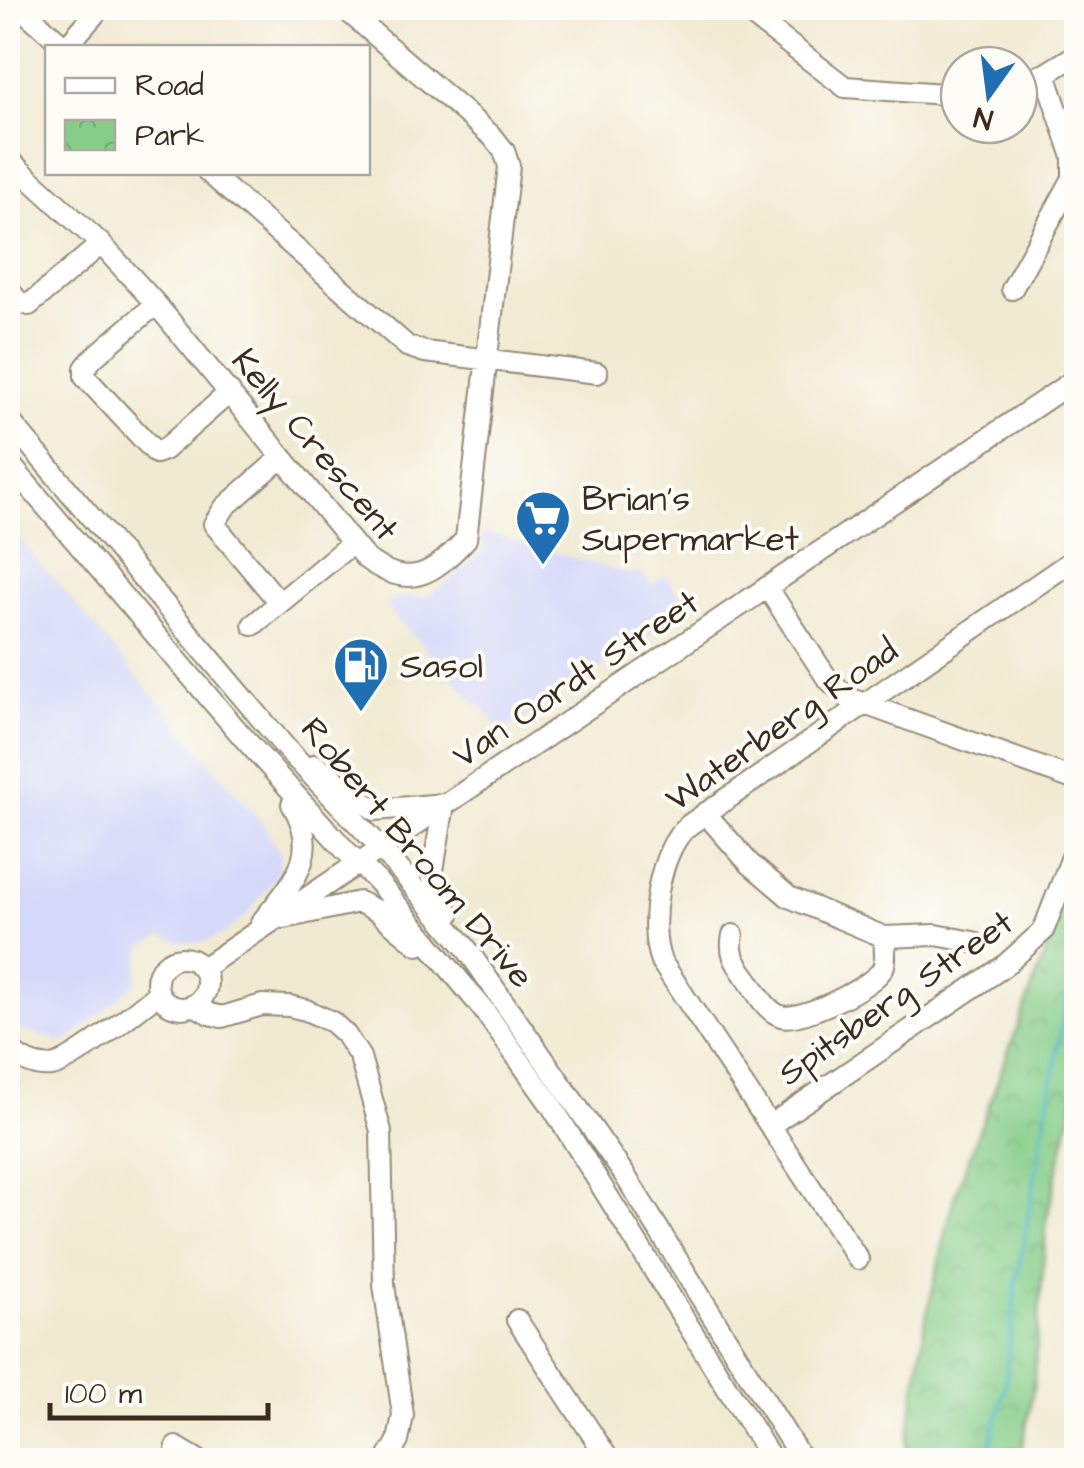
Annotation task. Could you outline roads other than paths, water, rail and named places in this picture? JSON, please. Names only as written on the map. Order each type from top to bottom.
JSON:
[{"type":"street","points":[[21,8],[64,45]]},
{"type":"street","points":[[68,45],[100,8]]},
{"type":"street","name":"Kelly Crescent","points":[[10,165],[101,244],[156,304],[352,543],[378,568],[410,577],[442,565],[466,539],[509,166],[493,137],[344,8]]},
{"type":"street","points":[[742,8],[845,87],[939,94]]},
{"type":"street","points":[[1039,76],[1076,55]]},
{"type":"street","points":[[1012,290],[1073,178],[1073,157],[1045,74]]},
{"type":"street","points":[[211,175],[400,342],[425,352],[597,373]]},
{"type":"street","points":[[8,289],[18,301],[30,305],[101,244]]},
{"type":"street","points":[[156,304],[92,358],[85,368],[85,377],[156,453],[230,392]]},
{"type":"street","name":"Van Oordt Street","points":[[203,968],[1076,379]]},
{"type":"street","name":"Robert Broom Drive","points":[[8,419],[284,746],[382,849],[466,948],[624,1174],[802,1460]]},
{"type":"street","points":[[279,602],[214,523],[224,507],[281,458]]},
{"type":"street","name":"Robert Broom Drive","points":[[8,462],[242,736],[360,864],[515,1051],[772,1460]]},
{"type":"street","points":[[253,626],[352,543]]},
{"type":"street","name":"Waterberg Road","points":[[858,1259],[658,953],[657,909],[670,846],[682,830],[1076,558]]},
{"type":"street","points":[[767,587],[840,693],[862,705],[1076,780]]},
{"type":"street","points":[[242,736],[294,807],[306,832],[297,874],[254,933]]},
{"type":"street","points":[[284,746],[375,810],[444,804],[432,876],[466,948]]},
{"type":"street","points":[[706,814],[749,863],[786,895],[884,937],[936,934],[973,942]]},
{"type":"street","name":"Spitsberg Street","points":[[772,1124],[1003,967],[1035,941],[1049,918],[1076,847]]},
{"type":"street","points":[[276,919],[354,901],[363,903],[461,982]]},
{"type":"street","points":[[733,935],[732,956],[742,972],[766,1005],[778,1015],[790,1017],[811,1013],[875,977],[884,966],[884,937]]},
{"type":"street","points":[[190,958],[203,968],[207,984],[201,1000],[194,1005],[170,1005],[158,993],[157,977],[166,963],[190,958]]},
{"type":"street","points":[[8,1048],[16,1056],[38,1065],[60,1064],[158,993]]},
{"type":"street","points":[[194,1005],[222,1016],[262,1005],[306,1010],[332,1022],[360,1058],[381,1130],[384,1285],[403,1415],[398,1441],[386,1460]]},
{"type":"street","points":[[516,1320],[609,1460]]},
{"type":"street","points":[[176,1447],[198,1460]]},
{"type":"waterway","points":[[987,1460],[1005,1387],[1016,1285],[1076,947]]},
{"type":"place","name":"Brian's Supermarket","points":[[543,567]]},
{"type":"place","name":"Sasol","points":[[361,714]]}]
